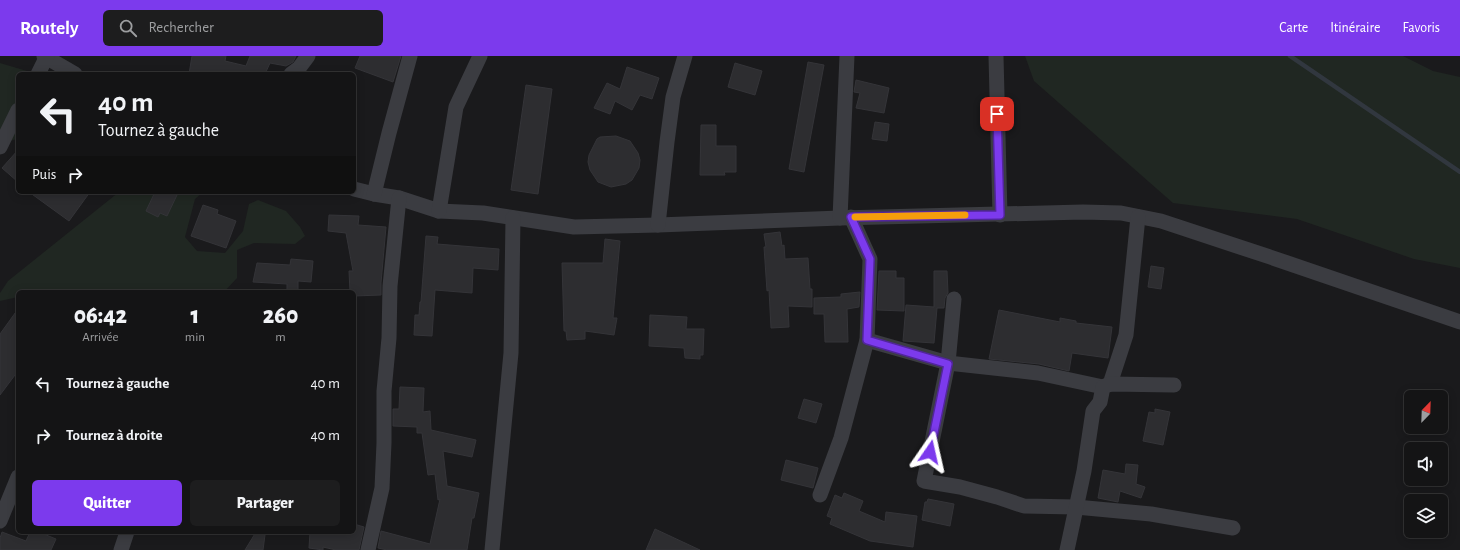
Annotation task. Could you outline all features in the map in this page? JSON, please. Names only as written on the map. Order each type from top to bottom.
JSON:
[{"type":"street","points":[[39,72],[46,56],[72,72]]},
{"type":"street","points":[[294,72],[299,68],[308,56]]},
{"type":"street","points":[[309,72],[312,56]]},
{"type":"street","points":[[374,194],[410,56]]},
{"type":"street","points":[[439,211],[456,107],[480,56]]},
{"type":"street","points":[[658,225],[673,97],[685,56]]},
{"type":"street","points":[[820,495],[841,438],[867,340],[870,259],[846,218],[847,56]]},
{"type":"street","points":[[996,56],[1000,215]]},
{"type":"street","points":[[0,147],[16,114]]},
{"type":"street","points":[[356,190],[400,198],[439,211],[483,213],[574,227],[846,218],[1083,212],[1121,213],[1161,221],[1270,256],[1460,322]]},
{"type":"street","points":[[368,550],[382,488],[384,391],[389,338],[390,286],[400,198]]},
{"type":"street","points":[[1067,550],[1084,471],[1093,411],[1100,402],[1126,335],[1138,217]]},
{"type":"street","points":[[492,550],[511,353],[513,218]]},
{"type":"street","points":[[954,299],[948,364],[924,481],[997,497],[1024,506],[1076,507],[1151,514],[1233,528]]},
{"type":"street","points":[[867,340],[948,364],[1038,372],[1107,385],[1174,385]]},
{"type":"street","points":[[0,521],[16,482]]},
{"type":"street","points":[[121,550],[126,534]]},
{"type":"shaded area","points":[[1025,56],[1403,56],[1433,71],[1460,77],[1460,268],[1414,259],[1297,219],[1173,203],[1034,81]]},
{"type":"shaded area","points":[[0,63],[30,72],[16,72],[16,139],[0,143]]},
{"type":"shaded area","points":[[117,194],[201,194],[195,199],[185,237],[197,251],[225,253],[243,231],[249,204],[258,200],[286,211],[300,227],[305,236],[295,244],[254,243],[237,250],[237,278],[226,290],[16,290],[16,297],[0,301],[0,293],[8,281]]},
{"type":"building","points":[[192,56],[226,56],[225,61],[246,66],[250,56],[296,56],[293,62],[286,66],[270,63],[266,72],[189,72]]},
{"type":"building","points":[[360,56],[401,56],[393,82],[355,68]]},
{"type":"building","points":[[808,62],[824,65],[804,172],[789,169]]},
{"type":"building","points":[[735,63],[762,71],[755,95],[728,87]]},
{"type":"building","points":[[627,67],[659,78],[652,99],[640,95],[632,110],[615,101],[610,114],[594,108],[607,83],[620,89]]},
{"type":"building","points":[[856,80],[889,88],[884,113],[856,108],[860,93],[854,92]]},
{"type":"building","points":[[526,85],[552,89],[538,194],[511,190]]},
{"type":"building","points":[[875,122],[889,124],[887,141],[872,139]]},
{"type":"building","points":[[701,125],[716,125],[716,146],[736,146],[736,172],[724,172],[725,175],[700,175]]},
{"type":"building","points":[[616,136],[630,141],[638,153],[640,160],[639,168],[632,180],[626,184],[611,187],[598,182],[590,170],[588,162],[589,155],[597,139],[600,137]]},
{"type":"building","points":[[16,152],[16,180],[2,168]]},
{"type":"building","points":[[32,194],[89,194],[69,221]]},
{"type":"building","points":[[154,194],[177,195],[167,216],[160,213],[158,217],[146,211]]},
{"type":"building","points":[[203,205],[218,210],[217,214],[236,221],[226,248],[191,236]]},
{"type":"building","points":[[329,215],[359,216],[358,225],[386,227],[381,295],[356,296],[356,290],[350,290],[349,271],[353,271],[346,233],[328,231]]},
{"type":"building","points":[[780,232],[782,246],[784,245],[785,259],[808,258],[810,289],[812,289],[812,307],[788,306],[789,327],[771,328],[769,290],[767,291],[764,247],[766,247],[764,234]]},
{"type":"building","points":[[426,236],[438,237],[437,244],[499,249],[498,270],[473,268],[472,293],[435,290],[432,336],[414,335],[415,315],[419,315],[421,302]]},
{"type":"building","points":[[605,239],[620,241],[613,318],[617,318],[614,335],[585,331],[585,339],[567,340],[566,331],[564,331],[562,263],[603,263]]},
{"type":"building","points":[[291,259],[313,261],[311,282],[298,281],[298,290],[287,290],[287,284],[253,282],[257,263],[290,265]]},
{"type":"building","points":[[1151,266],[1164,268],[1161,289],[1148,287]]},
{"type":"building","points":[[879,271],[896,271],[896,278],[904,278],[904,311],[877,310]]},
{"type":"building","points":[[934,271],[947,271],[948,293],[945,298],[944,308],[937,308],[934,343],[903,341],[906,305],[934,307]]},
{"type":"building","points":[[860,292],[859,307],[847,309],[848,342],[825,342],[824,314],[814,314],[814,298],[841,297],[841,294]]},
{"type":"building","points":[[999,310],[1060,322],[1060,318],[1076,321],[1076,323],[1112,327],[1108,358],[1072,353],[1069,371],[1039,364],[989,359]]},
{"type":"building","points":[[16,312],[16,374],[0,395],[0,334]]},
{"type":"building","points":[[650,315],[687,317],[686,329],[704,329],[703,355],[700,355],[700,359],[685,358],[684,348],[649,346]]},
{"type":"building","points":[[400,387],[424,388],[423,412],[430,411],[431,430],[476,440],[472,457],[443,451],[447,486],[479,493],[474,518],[472,518],[467,550],[387,550],[378,548],[381,531],[430,544],[440,499],[438,500],[435,474],[428,475],[422,433],[417,433],[417,427],[393,426],[393,409],[399,409]]},
{"type":"building","points":[[804,399],[822,404],[816,423],[798,418]]},
{"type":"building","points":[[1155,409],[1170,412],[1163,445],[1143,441],[1149,412],[1155,413]]},
{"type":"building","points":[[786,460],[818,468],[813,488],[781,480]]},
{"type":"building","points":[[1126,464],[1138,465],[1136,484],[1145,487],[1141,498],[1120,491],[1118,502],[1098,498],[1103,470],[1125,474]]},
{"type":"building","points":[[844,493],[863,501],[859,511],[885,522],[886,512],[917,516],[913,547],[870,541],[830,524],[832,518],[827,516],[835,495],[842,498]]},
{"type":"building","points":[[928,499],[954,504],[950,526],[922,520],[925,502],[927,502]]},
{"type":"building","points":[[356,525],[364,527],[359,550],[336,550],[323,547],[323,550],[309,548],[310,534],[356,534]]},
{"type":"building","points":[[655,529],[700,550],[646,550]]},
{"type":"building","points":[[2,532],[26,541],[29,534],[44,534],[56,539],[51,550],[0,550],[0,538]]},
{"type":"building","points":[[255,534],[265,535],[263,550],[245,550]]},
{"type":"waterway","points":[[1290,56],[1460,172]]},
{"type":"slow traffic","points":[[855,217],[965,215]]},
{"type":"route","points":[[930,452],[948,364],[867,340],[870,259],[851,217],[1000,215],[997,114]]}]
